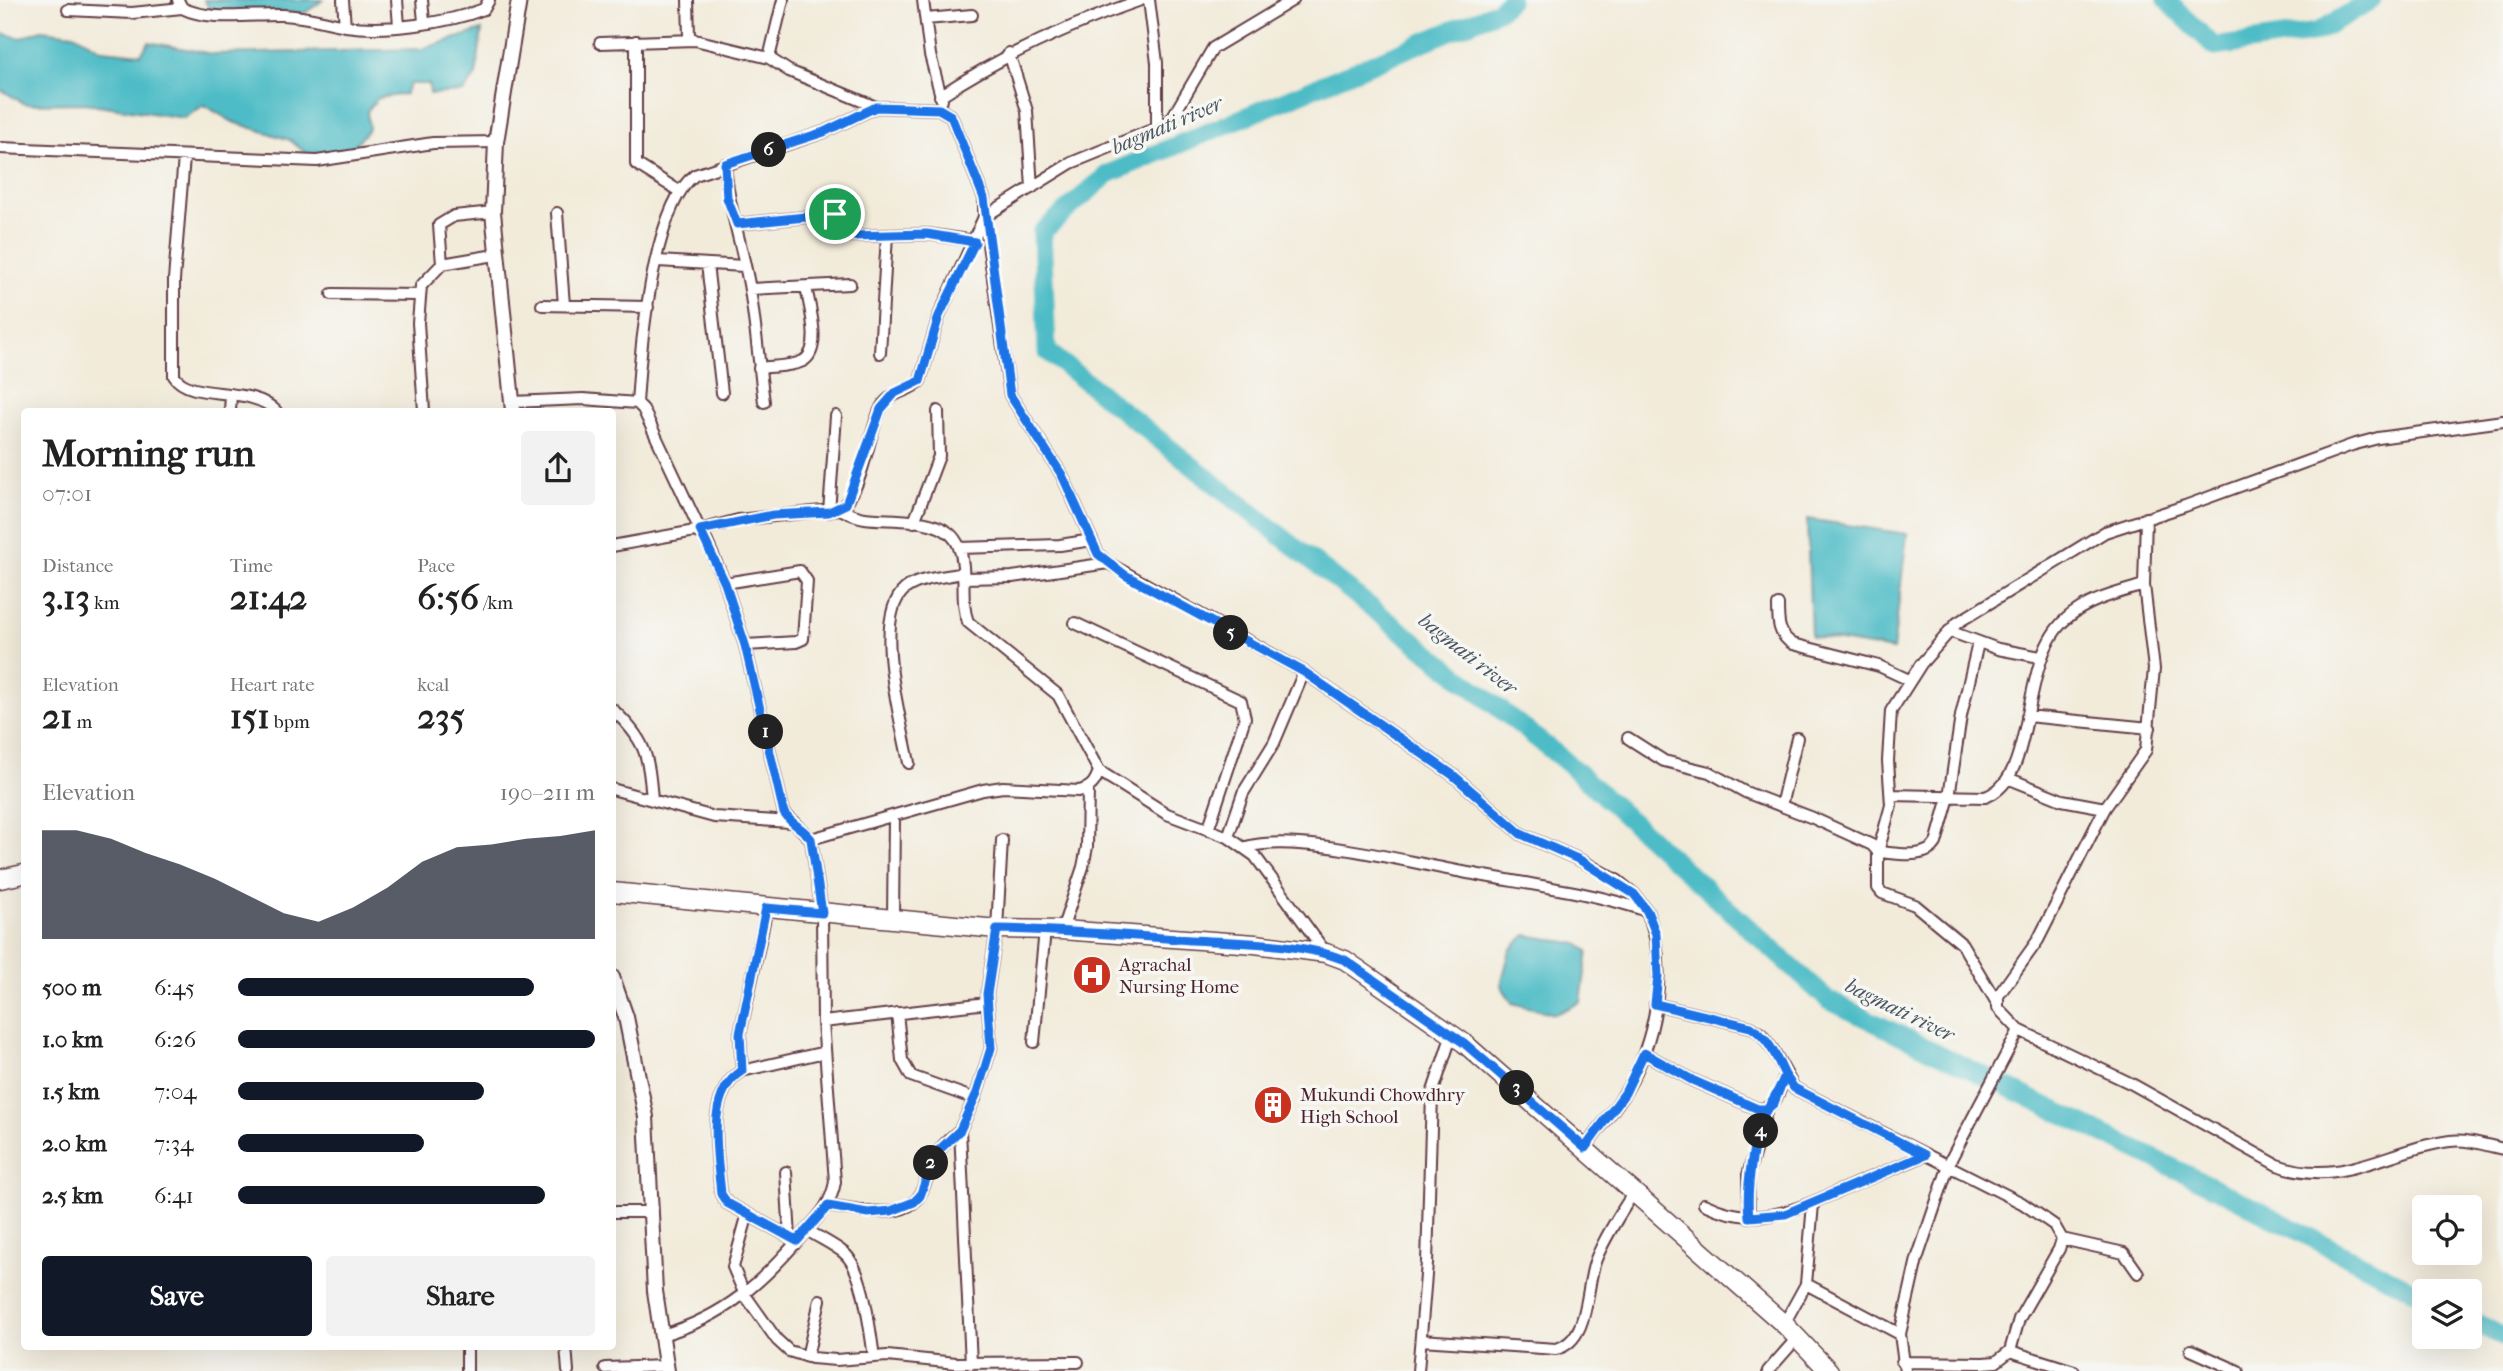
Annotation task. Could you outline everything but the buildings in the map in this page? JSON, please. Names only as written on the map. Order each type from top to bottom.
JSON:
[{"type":"main road","points":[[0,880],[21,875]]},
{"type":"main road","points":[[616,892],[997,929],[1054,930],[1255,944],[1326,953],[1345,960],[1452,1034],[1784,1324],[1829,1371]]},
{"type":"street","points":[[342,0],[345,26]]},
{"type":"street","points":[[397,0],[400,26]]},
{"type":"street","points":[[422,0],[424,23]]},
{"type":"street","points":[[68,10],[132,13],[180,4],[204,14],[312,17],[345,26],[400,26],[475,12],[484,9],[489,0]]},
{"type":"street","points":[[519,0],[496,142],[493,212],[495,255],[512,407],[583,399],[637,403],[643,409],[725,583],[745,645],[784,813],[790,822],[805,831],[811,839],[822,913],[823,1022],[835,1182],[828,1206],[745,1295],[685,1328],[662,1335]]},
{"type":"street","points":[[688,0],[689,36],[695,40]]},
{"type":"street","points":[[769,58],[783,0]]},
{"type":"street","points":[[923,0],[940,96],[945,110],[957,126],[979,186],[1010,395],[1062,475],[1098,554],[1108,564],[1304,672],[1453,775],[1521,834],[1580,860],[1618,881],[1634,894],[1647,911],[1656,934],[1658,950],[1655,1004],[1644,1053],[1625,1093],[1585,1148]]},
{"type":"street","points":[[940,96],[1009,53],[1068,26],[1141,0]]},
{"type":"street","points":[[1149,0],[1157,63],[1157,127]]},
{"type":"street","points":[[834,510],[851,496],[881,409],[895,393],[920,381],[939,316],[984,218],[1071,163],[1176,117],[1213,48],[1293,0]]},
{"type":"street","points":[[926,19],[972,15]]},
{"type":"street","points":[[600,43],[695,40],[769,58],[789,71],[876,107],[945,110]]},
{"type":"street","points":[[636,41],[636,164],[679,191]]},
{"type":"street","points":[[1009,53],[1027,111],[1032,188]]},
{"type":"street","points":[[637,403],[640,352],[648,307],[666,218],[679,191],[695,174],[824,132],[876,107]]},
{"type":"street","points":[[0,148],[184,158],[317,161],[433,143],[496,142]]},
{"type":"street","points":[[184,158],[174,280],[174,376],[186,387],[253,396],[273,408]]},
{"type":"street","points":[[725,164],[727,198],[737,224],[750,289],[764,402]]},
{"type":"street","points":[[442,264],[439,225],[454,216],[493,212]]},
{"type":"street","points":[[557,213],[564,305]]},
{"type":"street","points":[[737,224],[835,214],[853,236],[927,234],[975,242]]},
{"type":"street","points":[[880,353],[887,235]]},
{"type":"street","points":[[424,408],[418,295],[421,286],[442,264],[495,255]]},
{"type":"street","points":[[658,261],[744,265]]},
{"type":"street","points":[[707,264],[722,393]]},
{"type":"street","points":[[750,289],[850,284]]},
{"type":"street","points":[[759,368],[796,363],[806,360],[811,353],[813,342],[806,287]]},
{"type":"street","points":[[332,294],[418,295]]},
{"type":"street","points":[[542,305],[648,307]]},
{"type":"street","points":[[230,408],[231,394]]},
{"type":"street","points":[[914,522],[939,456],[938,411]]},
{"type":"street","points":[[834,510],[836,416]]},
{"type":"street","points":[[2503,421],[2378,438],[2105,532],[2011,588],[1949,631],[1909,680],[1892,711],[1889,727],[1891,795],[1878,852],[1878,888],[1882,893],[1915,905],[1962,944],[2009,1022],[2019,1030],[2132,1084],[2277,1165],[2300,1173],[2340,1172],[2451,1141],[2503,1149]]},
{"type":"street","points":[[616,545],[761,516],[834,510],[864,518],[914,522],[948,533],[959,548],[963,576],[963,608],[968,622],[1058,695],[1099,771],[1167,814],[1228,837],[1246,847],[1268,869],[1326,953]]},
{"type":"street","points":[[1997,1003],[2013,974],[2038,940],[2105,808],[2146,750],[2154,669],[2144,585],[2146,518]]},
{"type":"street","points":[[959,548],[1060,545],[1092,540]]},
{"type":"street","points":[[909,763],[889,645],[890,619],[904,589],[912,584],[963,576],[1012,577],[1108,564]]},
{"type":"street","points":[[725,583],[800,570],[807,581],[803,639],[796,642],[745,645]]},
{"type":"street","points":[[1891,795],[1985,797],[1996,793],[2010,779],[2021,746],[2045,643],[2064,620],[2085,605],[2144,585]]},
{"type":"street","points":[[1778,605],[1779,627],[1793,644],[1879,666],[1909,680]]},
{"type":"street","points":[[1075,623],[1241,701],[1245,718],[1208,830]]},
{"type":"street","points":[[1949,631],[1979,643],[2040,657]]},
{"type":"street","points":[[1628,738],[1664,761],[1709,772],[1745,792],[1872,845],[1878,852],[1929,852],[1938,837],[1949,797],[1961,716],[1979,643]]},
{"type":"street","points":[[1228,837],[1243,793],[1274,743],[1304,672]]},
{"type":"street","points":[[616,713],[643,741],[648,757],[652,799]]},
{"type":"street","points":[[2026,716],[2150,728]]},
{"type":"street","points":[[1782,806],[1797,738]]},
{"type":"street","points":[[811,839],[983,790],[1003,787],[1079,791],[1088,789],[1095,782],[1099,771]]},
{"type":"street","points":[[2010,779],[2062,800],[2105,808]]},
{"type":"street","points":[[1034,1042],[1054,930],[1087,847],[1088,789]]},
{"type":"street","points":[[616,790],[713,817],[790,822]]},
{"type":"street","points":[[893,919],[894,816]]},
{"type":"street","points":[[828,1206],[868,1213],[891,1211],[914,1202],[920,1196],[936,1153],[960,1130],[975,1099],[991,1048],[988,976],[997,929],[1002,840]]},
{"type":"street","points":[[1246,847],[1266,842],[1346,850],[1599,898],[1647,911]]},
{"type":"street","points":[[742,1071],[740,1034],[766,908]]},
{"type":"street","points":[[605,1368],[667,1368],[655,1291],[646,1117],[616,996]]},
{"type":"street","points":[[823,1022],[988,1003]]},
{"type":"street","points":[[1655,1004],[1751,1027],[1761,1034],[1773,1050],[1794,1088],[1925,1155],[1950,1163],[2022,1203],[2054,1225],[2062,1239],[2124,1252],[2138,1273]]},
{"type":"street","points":[[897,1013],[902,1060],[911,1076],[975,1099]]},
{"type":"street","points":[[2019,1030],[1950,1163],[1917,1259],[1900,1334],[1904,1367],[1983,1367],[1996,1362],[2010,1350],[2019,1319],[2062,1239]]},
{"type":"street","points":[[1418,1371],[1427,1263],[1432,1094],[1452,1034]]},
{"type":"street","points":[[794,1240],[747,1217],[727,1203],[721,1194],[717,1116],[725,1091],[733,1077],[742,1071],[825,1052]]},
{"type":"street","points":[[1644,1053],[1692,1080],[1758,1109],[1767,1109]]},
{"type":"street","points":[[1749,1217],[1748,1175],[1767,1109],[1774,1103],[1785,1075]]},
{"type":"street","points":[[960,1130],[971,1364]]},
{"type":"street","points":[[1704,1204],[1721,1212],[1749,1217],[1785,1214],[1925,1155]]},
{"type":"street","points":[[786,1172],[794,1240]]},
{"type":"street","points":[[1421,1340],[1556,1349],[1567,1345],[1584,1313],[1595,1261],[1606,1236],[1634,1192]]},
{"type":"street","points":[[1784,1324],[1806,1284],[1812,1203]]},
{"type":"street","points":[[616,1212],[651,1212]]},
{"type":"street","points":[[747,1217],[733,1262],[745,1295],[777,1340],[789,1351],[807,1357],[835,1360],[911,1356],[956,1367],[971,1364],[1078,1363]]},
{"type":"street","points":[[807,1230],[845,1253],[851,1261],[866,1305],[874,1357]]},
{"type":"street","points":[[1806,1284],[1900,1334]]},
{"type":"street","points":[[807,1357],[820,1300]]},
{"type":"street","points":[[1768,1371],[1797,1338]]},
{"type":"street","points":[[467,1350],[467,1371]]},
{"type":"street","points":[[566,1350],[568,1371]]},
{"type":"street","points":[[2010,1350],[2074,1371]]},
{"type":"street","points":[[2191,1350],[2238,1371]]},
{"type":"water","points":[[204,0],[323,0],[305,13],[210,9]]},
{"type":"water","points":[[41,30],[74,34],[102,50],[141,54],[149,42],[212,54],[422,49],[482,30],[476,75],[463,92],[430,94],[429,84],[410,84],[405,94],[378,98],[367,111],[369,129],[349,151],[308,155],[290,140],[233,122],[204,105],[184,118],[84,103],[25,104],[0,89],[0,33],[21,38]]},
{"type":"water","points":[[1807,519],[1907,534],[1893,650],[1811,636]]},
{"type":"water","points":[[1526,935],[1578,944],[1588,951],[1581,1002],[1555,1014],[1512,1003],[1501,985],[1510,950]]},
{"type":"waterway","name":"bagmati river","points":[[1510,0],[1498,11],[1108,174],[1042,232],[1047,351],[1564,760],[1828,1000],[2219,1190],[2412,1290]]},
{"type":"waterway","name":"bagmati river","points":[[2166,0],[2215,47],[2317,32],[2372,0]]},
{"type":"waterway","name":"bagmati river","points":[[2482,1326],[2503,1337]]},
{"type":"place","name":"Agrachal Nursing Home","points":[[1092,975]]},
{"type":"place","name":"Mukundi Chowdhry High School","points":[[1273,1105]]},
{"type":"route","points":[[835,214],[737,224],[727,198],[725,164],[824,132],[876,107],[939,109],[945,110],[951,116],[984,198],[984,218],[995,274],[1010,395],[1062,475],[1098,554],[1125,575],[1304,672],[1453,775],[1521,834],[1580,860],[1618,881],[1634,894],[1647,911],[1656,934],[1658,976],[1655,1004],[1751,1027],[1761,1034],[1773,1050],[1785,1075],[1774,1103],[1767,1109],[1748,1175],[1746,1197],[1749,1217],[1785,1214],[1925,1155],[1794,1088],[1785,1075],[1774,1103],[1767,1109],[1758,1109],[1692,1080],[1644,1053],[1625,1093],[1585,1148],[1464,1043],[1345,960],[1326,953],[1255,944],[1062,930],[997,929],[987,994],[991,1048],[977,1093],[960,1130],[936,1153],[920,1196],[914,1202],[891,1211],[868,1213],[828,1206],[797,1241],[747,1217],[727,1203],[721,1194],[717,1116],[725,1091],[733,1077],[742,1071],[740,1034],[766,908],[822,913],[811,839],[805,831],[790,822],[784,813],[745,645],[725,583],[700,530],[738,520],[773,515],[829,512],[846,504],[881,409],[888,398],[920,381],[939,316],[975,242],[927,234],[853,236],[847,233],[841,218],[835,214]]}]
